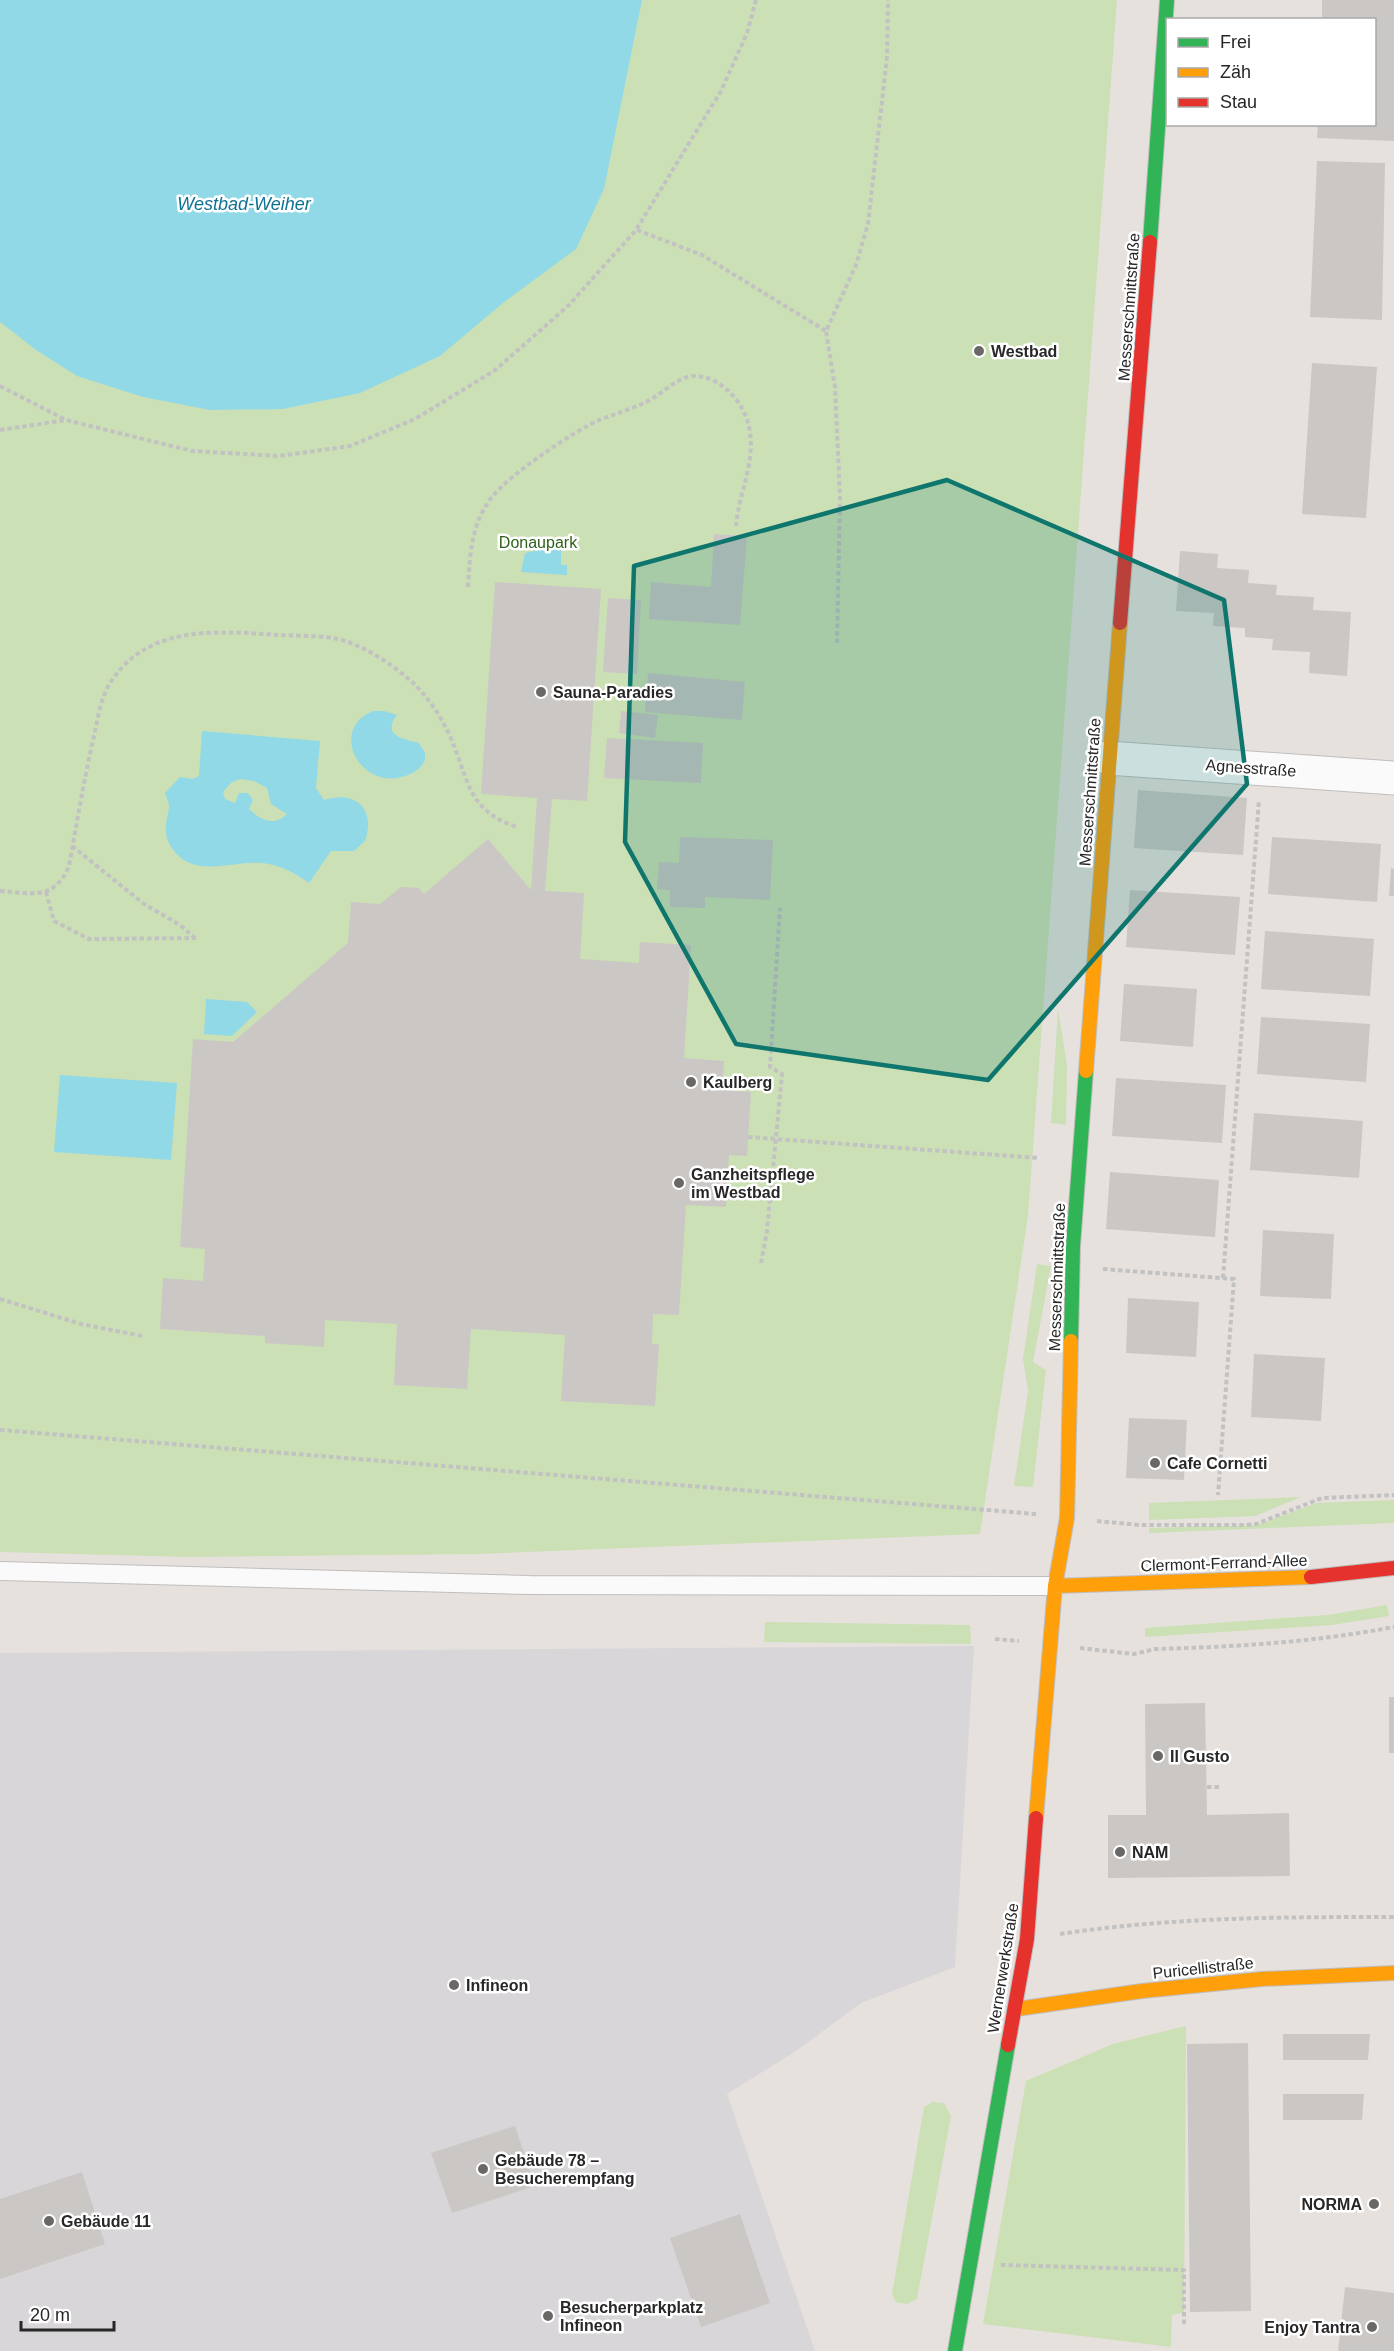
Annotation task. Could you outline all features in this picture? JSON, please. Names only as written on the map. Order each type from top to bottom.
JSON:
[{"type":"street","name":"Messerschmittstraße","points":[[1055,1586],[1067,1518],[1073,1267],[1108,758],[1135,457],[1167,0]]},
{"type":"street","name":"Agnesstraße","points":[[1108,758],[1394,778]]},
{"type":"street","name":"Clermont-Ferrand-Allee","points":[[1055,1586],[1301,1578],[1394,1568]]},
{"type":"street","name":"Wernerwerkstraße","points":[[955,2351],[1000,2078],[1016,2009],[1027,1939],[1055,1586]]},
{"type":"street","name":"Puricellistraße","points":[[1016,2009],[1142,1991],[1262,1979],[1394,1973]]},
{"type":"lane","points":[[0,1571],[529,1585],[1055,1586]]},
{"type":"path","points":[[0,386],[66,420],[192,451],[279,456],[350,446],[415,419],[494,371],[568,306],[636,230],[721,91],[747,33],[756,0]]},
{"type":"path","points":[[837,643],[839,466],[835,387],[826,331],[856,265],[868,224],[887,57],[888,0]]},
{"type":"path","points":[[636,230],[702,255],[826,331]]},
{"type":"path","points":[[468,587],[473,535],[478,521],[493,496],[507,483],[590,425],[647,402],[687,377],[702,377],[719,383],[743,409],[748,423],[751,451],[736,526]]},
{"type":"path","points":[[0,430],[66,420]]},
{"type":"path","points":[[0,891],[46,892],[55,888],[63,879],[99,715],[112,679],[137,653],[154,642],[186,635],[225,632],[334,638],[369,652],[411,682],[438,714],[448,732],[462,774],[478,803],[501,822],[518,828]]},
{"type":"path","points":[[1223,1278],[1261,769]]},
{"type":"path","points":[[46,892],[54,921],[89,939],[195,938],[180,925],[144,904],[72,846]]},
{"type":"path","points":[[761,1263],[767,1231],[782,1074],[770,1067],[780,908]]},
{"type":"path","points":[[748,1137],[1039,1158]]},
{"type":"path","points":[[1073,1267],[1234,1279],[1218,1495]]},
{"type":"path","points":[[0,1299],[81,1324],[142,1336]]},
{"type":"path","points":[[0,1430],[1003,1510],[1139,1525],[1256,1524],[1323,1498],[1394,1495]]},
{"type":"path","points":[[1049,1645],[1134,1654],[1155,1649],[1226,1647],[1335,1638],[1394,1627]]},
{"type":"path","points":[[1207,1787],[1220,1787]]},
{"type":"path","points":[[1027,1939],[1132,1923],[1230,1917],[1394,1917]]},
{"type":"path","points":[[970,2265],[1184,2270],[1184,2326]]},
{"type":"highlighted area","points":[[947,480],[1224,600],[1247,784],[988,1080],[736,1044],[625,842],[634,566]]},
{"type":"shaded area","name":"Infineon","points":[[974,1646],[955,1967],[861,2003],[796,2051],[727,2094],[815,2351],[0,2351],[0,1653]]},
{"type":"green space","name":"Donaupark","points":[[0,0],[1117,0],[1028,1216],[980,1534],[479,1554],[189,1557],[0,1552]]},
{"type":"green space","points":[[1058,1009],[1067,1065],[1066,1125],[1051,1123]]},
{"type":"green space","points":[[1037,1264],[1051,1266],[1033,1362],[1046,1370],[1033,1487],[1014,1486],[1028,1391],[1023,1359]]},
{"type":"green space","points":[[1301,1497],[1255,1516],[1149,1520],[1149,1503]]},
{"type":"green space","points":[[1394,1500],[1394,1523],[1149,1533],[1149,1528],[1257,1525],[1317,1503]]},
{"type":"green space","points":[[1387,1605],[1389,1616],[1332,1625],[1145,1637],[1145,1628],[1328,1615]]},
{"type":"green space","points":[[765,1622],[970,1625],[971,1644],[764,1642]]},
{"type":"green space","points":[[1186,2026],[1184,2312],[1172,2315],[1171,2347],[983,2324],[1026,2081],[1113,2044]]},
{"type":"green space","points":[[933,2102],[944,2103],[951,2116],[917,2299],[907,2304],[896,2302],[892,2294],[924,2107]]},
{"type":"water","name":"Westbad-Weiher","points":[[0,0],[642,0],[604,189],[576,249],[503,303],[440,356],[360,393],[283,409],[210,410],[143,397],[77,376],[36,350],[0,322]]},
{"type":"water","points":[[550,543],[561,547],[561,565],[567,565],[567,575],[521,572],[525,553],[539,550]]},
{"type":"water","points":[[373,711],[384,711],[397,715],[393,722],[393,732],[401,738],[419,743],[425,753],[425,760],[416,771],[391,778],[376,776],[364,768],[356,757],[351,744],[352,731],[359,720]]},
{"type":"water","points":[[202,731],[320,741],[316,788],[324,800],[345,798],[361,805],[368,820],[365,841],[354,851],[331,851],[309,883],[287,870],[269,864],[249,863],[211,867],[188,862],[178,855],[167,838],[169,806],[165,793],[180,777],[192,779],[199,776]],"holes":[[[241,779],[254,781],[267,788],[271,804],[287,814],[277,820],[263,819],[249,809],[253,800],[248,793],[239,793],[235,803],[225,799],[223,792],[232,782]]]},
{"type":"water","points":[[206,999],[247,1002],[257,1012],[232,1036],[204,1034]]},
{"type":"water","points":[[60,1075],[177,1083],[171,1160],[54,1152]]},
{"type":"building","points":[[1322,0],[1394,0],[1394,141],[1317,138],[1318,126],[1376,126],[1376,18],[1322,18]]},
{"type":"building","points":[[1317,161],[1385,163],[1382,320],[1310,317]]},
{"type":"building","points":[[1312,363],[1377,367],[1366,518],[1302,514]]},
{"type":"building","points":[[714,534],[747,536],[740,625],[649,619],[651,582],[711,587]]},
{"type":"building","points":[[1180,551],[1218,554],[1217,568],[1249,570],[1248,583],[1277,585],[1276,595],[1314,597],[1313,610],[1351,612],[1347,676],[1309,673],[1310,652],[1272,650],[1273,639],[1245,637],[1245,628],[1213,626],[1214,613],[1176,611]]},
{"type":"building","points":[[495,582],[601,589],[587,801],[552,799],[545,891],[584,893],[580,959],[639,963],[640,942],[691,945],[684,1058],[724,1061],[722,1090],[751,1092],[747,1156],[729,1155],[726,1207],[686,1205],[679,1315],[653,1314],[652,1344],[659,1344],[655,1406],[561,1401],[565,1335],[471,1329],[467,1389],[394,1385],[397,1324],[325,1320],[324,1347],[265,1343],[265,1336],[160,1329],[163,1278],[203,1281],[205,1249],[180,1247],[193,1039],[233,1042],[348,943],[351,902],[380,904],[401,887],[419,888],[424,894],[488,839],[531,890],[537,798],[481,794]]},
{"type":"building","points":[[608,598],[641,600],[637,674],[603,672]]},
{"type":"building","points":[[648,673],[745,682],[742,720],[645,712]]},
{"type":"building","points":[[621,711],[658,715],[655,738],[619,733]]},
{"type":"building","points":[[607,738],[703,743],[701,783],[604,778]]},
{"type":"building","points":[[1138,790],[1247,798],[1243,855],[1134,848]]},
{"type":"building","points":[[680,837],[773,840],[770,900],[705,897],[705,908],[670,907],[670,890],[657,889],[659,862],[679,863]]},
{"type":"building","points":[[1272,837],[1381,844],[1377,902],[1268,894]]},
{"type":"building","points":[[1391,868],[1394,869],[1394,896],[1389,896]]},
{"type":"building","points":[[1130,890],[1240,897],[1235,955],[1126,947]]},
{"type":"building","points":[[1265,931],[1374,939],[1370,996],[1261,989]]},
{"type":"building","points":[[1124,984],[1197,989],[1193,1047],[1120,1041]]},
{"type":"building","points":[[1261,1017],[1370,1024],[1366,1082],[1257,1074]]},
{"type":"building","points":[[1116,1078],[1226,1085],[1222,1143],[1112,1136]]},
{"type":"building","points":[[1254,1113],[1363,1121],[1359,1178],[1250,1170]]},
{"type":"building","points":[[1110,1172],[1219,1180],[1215,1237],[1106,1229]]},
{"type":"building","points":[[1263,1230],[1334,1234],[1331,1299],[1260,1296]]},
{"type":"building","points":[[1128,1298],[1199,1302],[1196,1357],[1126,1353]]},
{"type":"building","points":[[1254,1354],[1325,1358],[1321,1421],[1251,1417]]},
{"type":"building","points":[[1129,1418],[1187,1420],[1184,1480],[1126,1478]]},
{"type":"building","points":[[1389,1697],[1394,1697],[1394,1753],[1389,1753]]},
{"type":"building","points":[[1205,1703],[1207,1815],[1289,1813],[1290,1876],[1108,1878],[1108,1815],[1146,1815],[1145,1704]]},
{"type":"building","points":[[1283,2034],[1370,2034],[1368,2060],[1283,2060]]},
{"type":"building","points":[[1248,2043],[1251,2311],[1190,2312],[1187,2044]]},
{"type":"building","points":[[1283,2094],[1364,2094],[1362,2120],[1283,2120]]},
{"type":"building","name":"Gebäude 78 – Besucherempfang","points":[[515,2126],[535,2186],[452,2213],[431,2153]]},
{"type":"building","name":"Gebäude 11","points":[[82,2172],[105,2244],[0,2279],[0,2199]]},
{"type":"building","points":[[740,2214],[770,2303],[701,2327],[670,2238]]},
{"type":"building","points":[[1345,2287],[1394,2293],[1394,2351],[1338,2351]]},
{"type":"traffic: fast","points":[[1150,242],[1167,0]]},
{"type":"traffic: fast","points":[[1071,1341],[1073,1246],[1086,1071]]},
{"type":"traffic: fast","points":[[955,2351],[1008,2045]]},
{"type":"traffic: slow","points":[[1086,1071],[1120,623]]},
{"type":"traffic: slow","points":[[1036,1818],[1055,1586],[1067,1518],[1071,1341]]},
{"type":"traffic: slow","points":[[1055,1586],[1311,1577]]},
{"type":"traffic: slow","points":[[1016,2009],[1142,1991],[1262,1979],[1394,1973]]},
{"type":"traffic: jam","points":[[1120,623],[1150,242]]},
{"type":"traffic: jam","points":[[1311,1577],[1394,1568]]},
{"type":"traffic: jam","points":[[1008,2045],[1027,1939],[1036,1818]]},
{"type":"place","name":"Westbad","points":[[979,351]]},
{"type":"place","name":"Sauna-Paradies","points":[[541,692]]},
{"type":"place","name":"Kaulberg","points":[[691,1082]]},
{"type":"place","name":"Ganzheitspflege im Westbad","points":[[679,1183]]},
{"type":"place","name":"Cafe Cornetti","points":[[1155,1463]]},
{"type":"place","name":"Il Gusto","points":[[1158,1756]]},
{"type":"place","name":"NAM","points":[[1120,1852]]},
{"type":"place","name":"Infineon","points":[[454,1985]]},
{"type":"place","name":"Gebäude 78 – Besucherempfang","points":[[483,2169]]},
{"type":"place","name":"NORMA","points":[[1374,2204]]},
{"type":"place","name":"Gebäude 11","points":[[49,2221]]},
{"type":"place","name":"Besucherparkplatz Infineon","points":[[548,2316]]},
{"type":"place","name":"Enjoy Tantra","points":[[1372,2327]]}]
